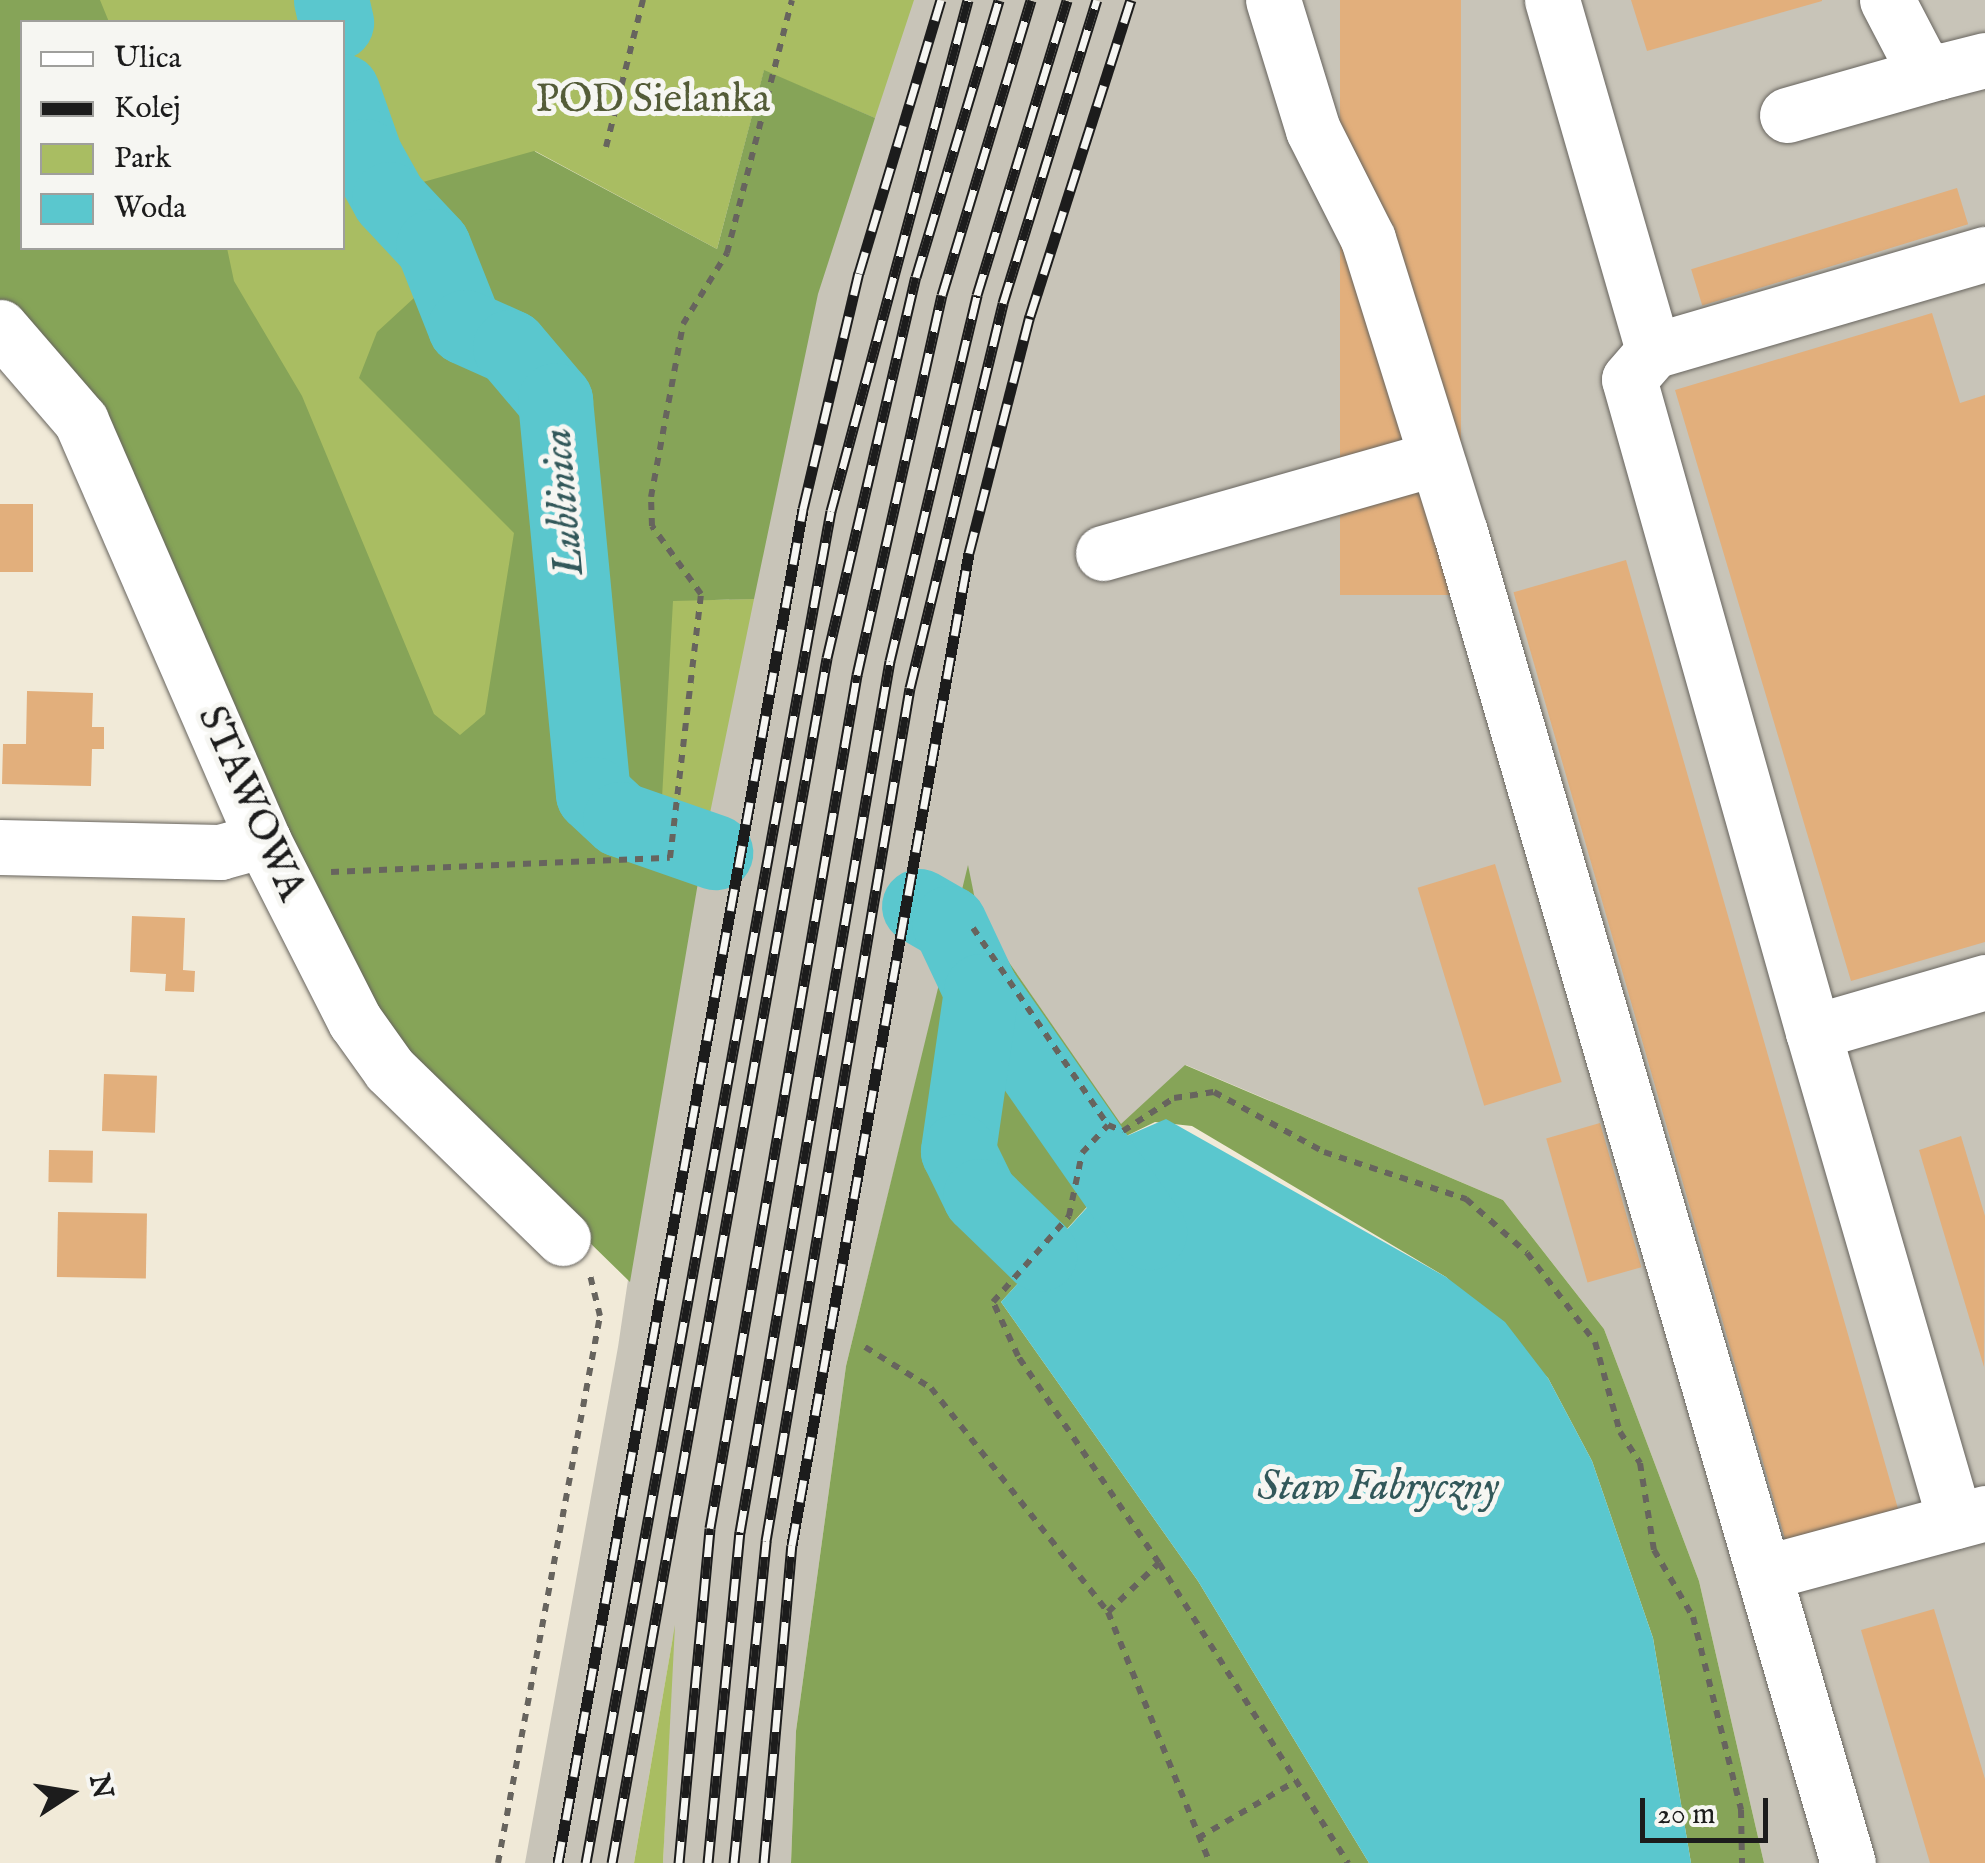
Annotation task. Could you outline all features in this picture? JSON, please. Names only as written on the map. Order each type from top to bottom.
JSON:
[{"type":"street","points":[[1273,0],[1313,130],[1368,238],[1436,458],[1766,1572],[1848,1863]]},
{"type":"street","points":[[1552,0],[1653,351]]},
{"type":"street","points":[[1886,0],[1907,50],[1961,66]]},
{"type":"street","points":[[1787,115],[1961,66]]},
{"type":"street","points":[[1766,1572],[1970,1517],[1812,1032],[1630,404],[1629,379],[1653,351],[1985,254]]},
{"type":"street","name":"STAWOWA","points":[[0,327],[81,421],[272,857],[373,1049],[564,1238]]},
{"type":"street","points":[[1102,553],[1436,458]]},
{"type":"street","points":[[0,847],[220,852],[272,857]]},
{"type":"street","points":[[1812,1032],[1985,982]]},
{"type":"path","points":[[606,148],[643,0]]},
{"type":"path","points":[[272,857],[666,860],[672,852],[679,816],[677,750],[701,594],[652,526],[651,497],[683,324],[727,253],[792,0]]},
{"type":"path","points":[[973,928],[1106,1128],[1123,1130],[1174,1098],[1214,1092],[1324,1152],[1466,1200],[1527,1253],[1595,1342],[1613,1384],[1620,1432],[1646,1483],[1654,1550],[1693,1618],[1741,1810],[1742,1863]]},
{"type":"path","points":[[1106,1128],[1082,1153],[1069,1216],[994,1302],[996,1314],[1159,1562],[1348,1863]]},
{"type":"path","points":[[498,1863],[600,1316],[595,1284],[564,1238]]},
{"type":"path","points":[[865,1347],[931,1388],[1108,1612],[1210,1863]]},
{"type":"path","points":[[1108,1612],[1159,1562]]},
{"type":"path","points":[[1198,1838],[1296,1781]]},
{"type":"shaded area","points":[[838,0],[1985,0],[1985,1863],[1764,1863],[1699,1581],[1604,1329],[1503,1200],[1186,1065],[1121,1125],[979,919],[968,869],[846,1366],[796,1731],[791,1863],[663,1863],[673,1637],[634,1863],[525,1863],[618,1347],[785,224]]},
{"type":"green space","points":[[0,0],[100,0],[108,20],[20,20],[20,250],[227,250],[234,281],[302,396],[434,714],[460,735],[485,714],[514,533],[359,378],[377,332],[427,286],[423,182],[534,151],[717,249],[764,70],[875,118],[818,294],[754,599],[673,601],[662,798],[709,818],[630,1282],[398,1055],[0,302]]},
{"type":"green space","name":"POD Sielanka","points":[[1,0],[914,0],[875,118],[764,71],[717,249],[535,151],[713,600],[754,599],[709,818],[672,803],[355,819],[88,250],[345,250],[345,20],[20,20]]},
{"type":"green space","points":[[968,865],[979,919],[1121,1124],[1185,1065],[1503,1200],[1604,1329],[1699,1581],[1764,1863],[1691,1863],[1653,1638],[1592,1461],[1548,1378],[1446,1277],[1192,1126],[1155,1122],[1122,1138],[1106,1133],[1086,1155],[1103,1189],[1001,1302],[1198,1581],[1369,1863],[791,1863],[796,1731],[846,1366]]},
{"type":"green space","points":[[675,1625],[663,1863],[634,1863]]},
{"type":"water","name":"Staw Fabryczny","points":[[1166,1119],[1446,1277],[1505,1322],[1548,1378],[1592,1461],[1653,1638],[1691,1863],[1369,1863],[1198,1581],[1001,1302],[1103,1190],[1086,1155],[1106,1133],[1122,1138]]},
{"type":"building","points":[[1340,0],[1461,0],[1461,595],[1340,595]]},
{"type":"building","points":[[1631,0],[1822,0],[1822,1],[1647,51]]},
{"type":"building","points":[[1957,188],[1968,224],[1702,306],[1691,269]]},
{"type":"building","points":[[1932,313],[1960,403],[1985,395],[1985,942],[1851,981],[1675,390]]},
{"type":"building","points":[[0,504],[33,504],[33,572],[0,572]]},
{"type":"building","points":[[1626,560],[1899,1512],[1786,1544],[1514,592]]},
{"type":"building","points":[[27,691],[93,693],[92,727],[104,727],[104,749],[92,749],[91,786],[2,784],[3,744],[26,744]]},
{"type":"building","points":[[1495,864],[1562,1082],[1484,1106],[1418,888]]},
{"type":"building","points":[[132,916],[185,918],[183,970],[195,971],[194,992],[165,991],[166,974],[130,972]]},
{"type":"building","points":[[104,1074],[157,1076],[155,1133],[102,1131]]},
{"type":"building","points":[[1600,1123],[1641,1267],[1588,1283],[1546,1138]]},
{"type":"building","points":[[1961,1136],[1985,1216],[1984,1367],[1919,1150]]},
{"type":"building","points":[[49,1150],[93,1151],[92,1183],[48,1182]]},
{"type":"building","points":[[58,1212],[147,1214],[146,1279],[57,1277]]},
{"type":"building","points":[[1934,1609],[1985,1779],[1985,1863],[1930,1863],[1861,1630]]},
{"type":"waterway","name":"Lublinica","points":[[331,0],[336,20]]},
{"type":"waterway","name":"Lublinica","points":[[345,99],[365,156],[389,199],[433,246],[465,327],[510,347],[555,400],[593,794],[620,819],[715,852]]},
{"type":"waterway","points":[[919,906],[949,923],[981,991],[1149,1232]]},
{"type":"waterway","points":[[981,991],[958,1151],[980,1196],[1040,1254]]},
{"type":"railway","points":[[558,1863],[803,509],[859,273],[941,0]]},
{"type":"railway","points":[[586,1863],[831,511],[968,0]]},
{"type":"railway","points":[[612,1863],[827,658],[916,277],[999,0]]},
{"type":"railway","points":[[679,1863],[710,1528],[857,675],[942,295],[1031,0]]},
{"type":"railway","points":[[708,1863],[740,1532],[890,661],[977,295],[1067,0]]},
{"type":"railway","points":[[734,1863],[766,1541],[910,688],[1003,303],[1097,0]]},
{"type":"railway","points":[[764,1863],[792,1545],[969,553],[1030,316],[1131,0]]}]
